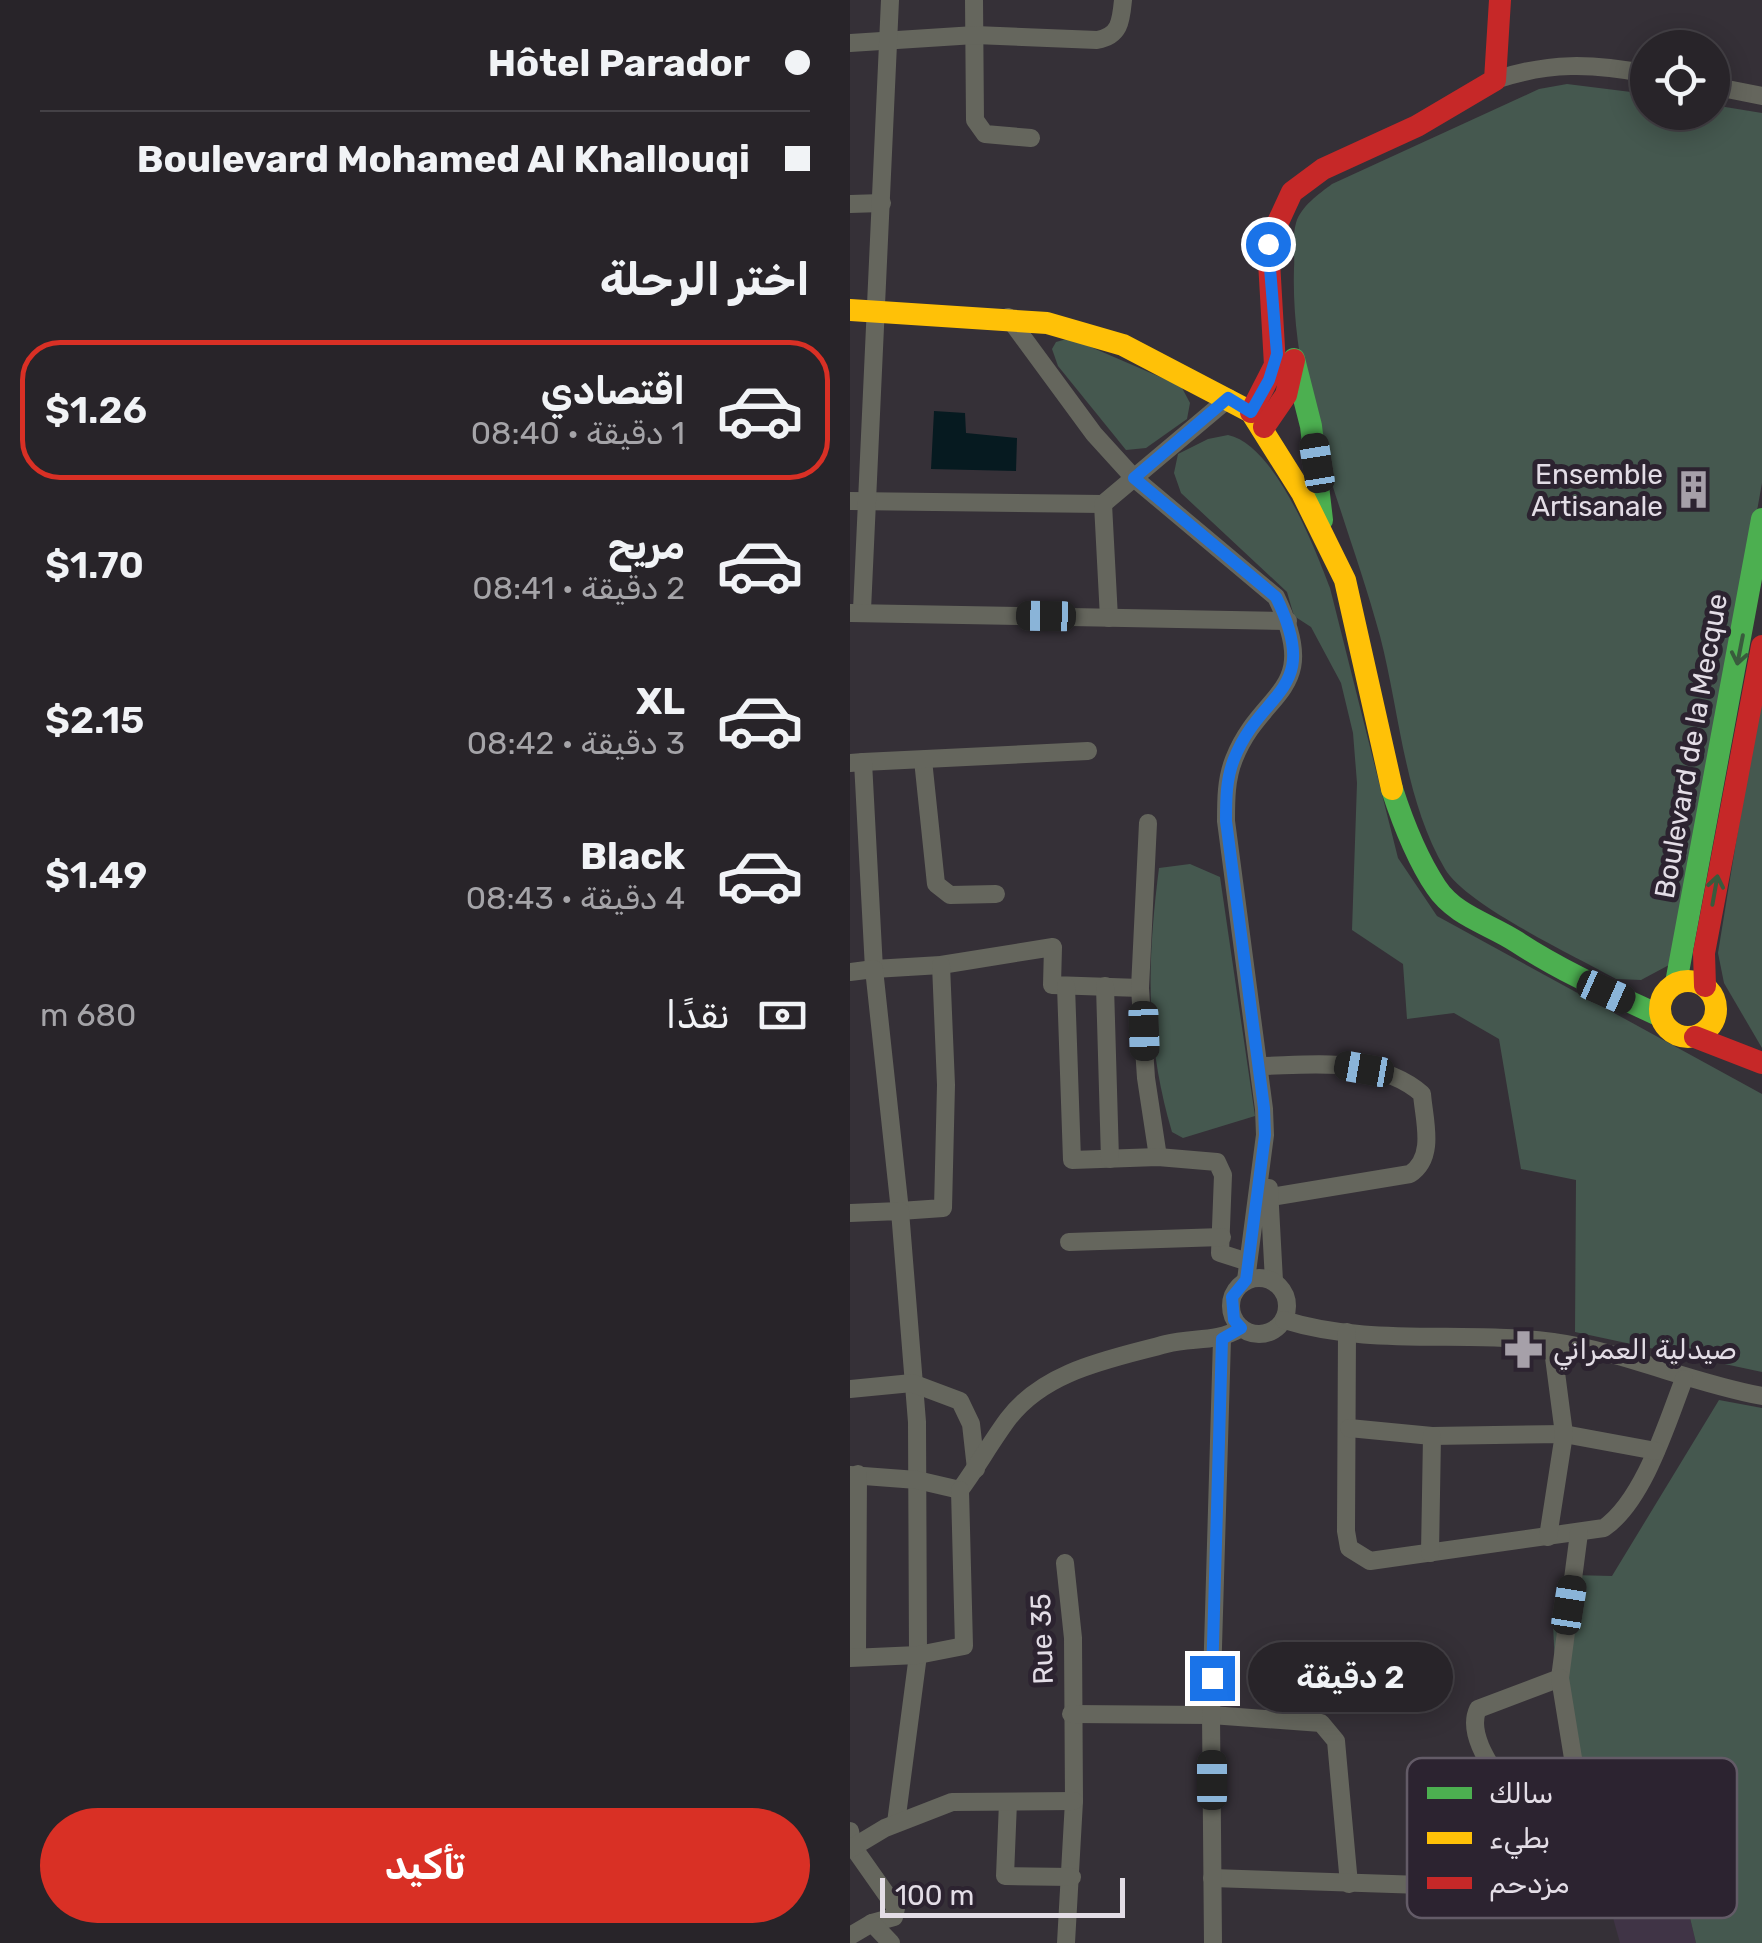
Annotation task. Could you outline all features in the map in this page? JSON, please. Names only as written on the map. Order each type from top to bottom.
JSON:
[{"type":"main road","points":[[1258,420],[1276,365],[1282,312],[1282,233],[1278,224],[1292,192],[1358,149],[1417,126],[1496,80],[1500,0]]},
{"type":"main road","points":[[850,310],[1008,317],[1124,345],[1228,398],[1258,420],[1323,532],[1345,580],[1388,777],[1420,864],[1437,890],[1462,914],[1578,980],[1660,1016],[1670,1031],[1762,1060]]},
{"type":"main road","points":[[1282,312],[1311,426],[1323,532]]},
{"type":"main road","points":[[1258,420],[1286,394],[1294,359]]},
{"type":"main road","name":"Boulevard de la Mecque","points":[[1710,994],[1704,953],[1712,850],[1762,519]]},
{"type":"main road","name":"Boulevard de la Mecque","points":[[1674,984],[1712,850],[1762,646]]},
{"type":"main road","points":[[1578,980],[1696,982],[1762,1060]]},
{"type":"main road","points":[[1660,1016],[1662,998],[1674,984]]},
{"type":"main road","points":[[1695,1036],[1710,1027],[1710,994]]},
{"type":"street","points":[[890,0],[882,203],[859,501],[856,611],[1288,621]]},
{"type":"street","points":[[974,0],[975,120],[980,130],[1032,138]]},
{"type":"street","points":[[850,43],[975,35],[1033,40],[1106,38],[1121,24],[1122,0]]},
{"type":"street","points":[[1496,80],[1556,64],[1595,63],[1630,70]]},
{"type":"street","points":[[1730,90],[1762,96]]},
{"type":"street","points":[[850,204],[882,203]]},
{"type":"street","points":[[1008,317],[1094,434],[1134,478],[1276,597],[1288,621],[1294,660],[1287,683],[1234,758],[1226,785],[1226,821],[1260,1066],[1274,1281]]},
{"type":"street","points":[[859,501],[1102,504],[1228,398]]},
{"type":"street","points":[[1102,504],[1109,618]]},
{"type":"street","points":[[896,1823],[918,1655],[917,1480],[900,1210],[857,763],[1088,751]]},
{"type":"street","points":[[923,760],[936,884],[950,895],[996,894]]},
{"type":"street","points":[[1148,824],[1140,988],[1146,1078],[1158,1157]]},
{"type":"street","points":[[850,972],[941,964],[1053,947],[1052,984],[1140,988]]},
{"type":"street","points":[[850,1212],[943,1208],[946,1085],[941,964]]},
{"type":"street","points":[[1066,986],[1072,1160],[1208,1159],[1222,1167],[1220,1253],[1245,1271],[1274,1281],[1284,1292],[1288,1306],[1284,1320],[1272,1331],[1256,1334],[1241,1328],[1230,1308],[1245,1271],[1263,1153]]},
{"type":"street","points":[[1105,986],[1110,1159]]},
{"type":"street","points":[[1260,1066],[1342,1065],[1404,1079],[1422,1094],[1426,1152],[1421,1166],[1410,1174],[1271,1197]]},
{"type":"street","points":[[1069,1242],[1222,1236]]},
{"type":"street","points":[[1284,1320],[1347,1332],[1552,1342],[1611,1354],[1684,1379],[1762,1396]]},
{"type":"street","points":[[960,1490],[917,1480],[854,1475],[853,1657],[958,1650],[967,1639],[960,1490],[1009,1417],[1043,1386],[1099,1362],[1174,1342],[1222,1339],[1241,1328]]},
{"type":"street","points":[[1347,1332],[1349,1548],[1370,1562],[1604,1528],[1618,1518],[1656,1452],[1684,1379]]},
{"type":"street","points":[[1213,1943],[1211,1715],[1222,1339]]},
{"type":"street","points":[[1548,1537],[1564,1434],[1552,1342]]},
{"type":"street","points":[[850,1389],[912,1383],[960,1401],[967,1410],[976,1468]]},
{"type":"street","points":[[1350,1428],[1432,1436],[1564,1434],[1656,1452]]},
{"type":"street","points":[[1430,1553],[1432,1436]]},
{"type":"street","points":[[1573,1758],[1560,1678],[1579,1533]]},
{"type":"street","name":"Rue 35","points":[[1064,1563],[1072,1601],[1074,1800],[1066,1943]]},
{"type":"street","points":[[1488,1758],[1473,1719],[1478,1708],[1560,1678]]},
{"type":"street","points":[[1071,1714],[1211,1715],[1321,1723],[1336,1741],[1340,1759],[1350,1884]]},
{"type":"street","points":[[850,1936],[872,1922],[894,1917],[896,1908],[851,1842],[952,1802],[1074,1800]]},
{"type":"street","points":[[1008,1802],[1005,1876],[1072,1878]]},
{"type":"street","points":[[1212,1878],[1407,1885]]},
{"type":"street","points":[[872,1922],[891,1943]]},
{"type":"shaded area","points":[[1613,1918],[1690,1918],[1696,1943],[1620,1943]]},
{"type":"green space","points":[[1567,84],[1630,92],[1630,130],[1730,130],[1730,108],[1762,113],[1762,483],[1680,940],[1669,965],[1641,980],[1616,979],[1523,929],[1475,898],[1445,869],[1420,814],[1412,785],[1380,636],[1311,409],[1295,316],[1295,228],[1298,217],[1316,196],[1332,184],[1539,89]]},
{"type":"green space","points":[[1070,338],[1181,386],[1190,403],[1187,419],[1146,448],[1126,450],[1058,366],[1052,349],[1056,342]]},
{"type":"green space","points":[[1228,435],[1262,457],[1291,500],[1314,548],[1330,588],[1398,858],[1437,916],[1762,1094],[1762,1372],[1575,1332],[1576,1180],[1521,1169],[1499,1039],[1454,1013],[1407,1019],[1403,964],[1352,930],[1357,783],[1353,733],[1341,683],[1311,627],[1294,616],[1287,592],[1181,493],[1174,473],[1178,454],[1208,439]]},
{"type":"green space","points":[[1762,682],[1762,1048],[1724,983],[1718,953]]},
{"type":"green space","points":[[1190,864],[1220,877],[1255,1116],[1183,1138],[1172,1132],[1163,1098],[1153,1033],[1151,969],[1159,868]]},
{"type":"green space","points":[[1719,1400],[1762,1408],[1762,1943],[1696,1943],[1690,1918],[1737,1918],[1737,1758],[1572,1758],[1556,1687],[1553,1624],[1571,1575],[1612,1576]]},
{"type":"water","points":[[934,411],[965,413],[966,433],[1017,438],[1016,471],[931,469]]},
{"type":"traffic: fast","points":[[1294,359],[1311,426],[1322,520]]},
{"type":"traffic: fast","points":[[1676,983],[1762,519]]},
{"type":"traffic: fast","points":[[1392,789],[1422,864],[1453,905],[1570,973],[1660,1016]]},
{"type":"traffic: slow","points":[[850,310],[1047,323],[1123,345],[1251,412],[1302,493],[1345,580],[1392,789]]},
{"type":"traffic: slow","points":[[1688,981],[1708,989],[1716,1009],[1708,1029],[1688,1037],[1668,1029],[1660,1009],[1668,989],[1688,981]]},
{"type":"traffic: jam","points":[[1251,412],[1275,365],[1268,244],[1292,192],[1323,169],[1417,126],[1495,80],[1500,0]]},
{"type":"traffic: jam","points":[[1264,427],[1286,395],[1294,360]]},
{"type":"traffic: jam","points":[[1705,986],[1704,953],[1762,646]]},
{"type":"traffic: jam","points":[[1695,1037],[1762,1063]]},
{"type":"place","name":"Ensemble Artisanale","points":[[1693,490]]},
{"type":"place","name":"صيدلية العمراني","points":[[1523,1349]]},
{"type":"route","points":[[1212,1678],[1222,1339],[1241,1328],[1230,1308],[1237,1287],[1246,1280],[1245,1261],[1265,1135],[1263,1087],[1226,821],[1226,785],[1234,758],[1287,683],[1294,660],[1288,621],[1276,597],[1134,478],[1228,398],[1251,412],[1276,365],[1268,244]]}]
